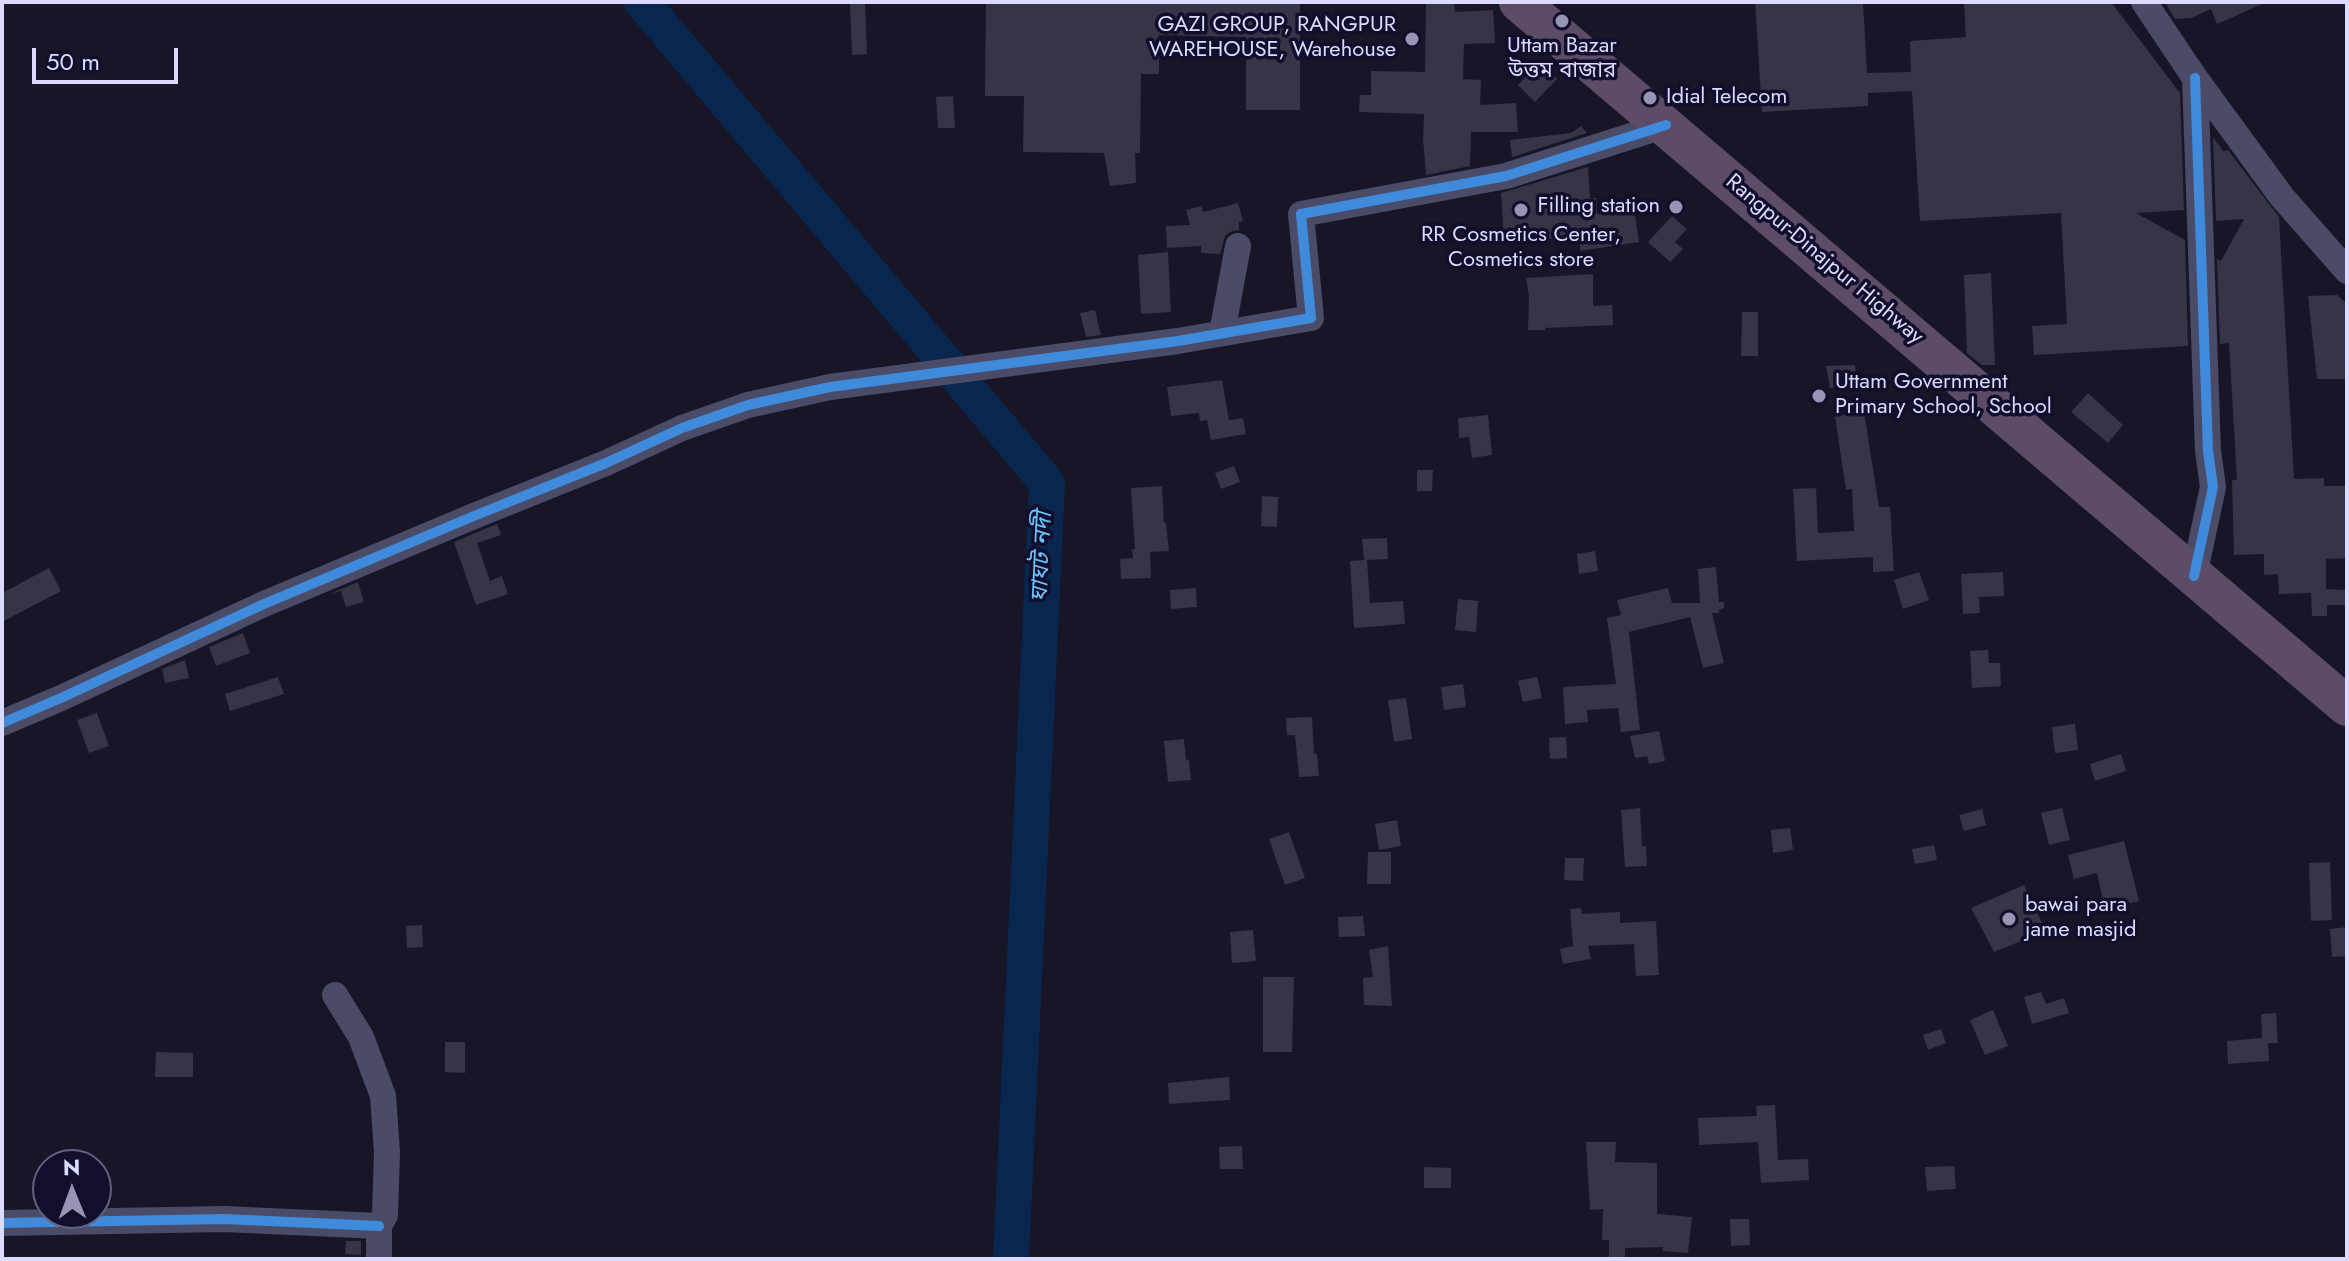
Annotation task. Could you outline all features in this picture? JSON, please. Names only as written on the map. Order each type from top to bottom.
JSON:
[{"type":"highway","name":"Rangpur-Dinajpur Highway","points":[[1519,2],[2347,706]]},
{"type":"street","points":[[2144,2],[2282,197],[2347,271]]},
{"type":"street","points":[[2194,576],[2213,487],[2208,451],[2195,78]]},
{"type":"street","points":[[2,723],[264,604],[606,463],[682,428],[748,405],[830,387],[1178,341],[1311,318],[1301,214],[1506,176],[1666,125]]},
{"type":"street","points":[[1222,333],[1238,246]]},
{"type":"street","points":[[335,995],[361,1037],[383,1096],[387,1152],[385,1215],[379,1226],[379,1259]]},
{"type":"street","points":[[2,1223],[224,1219],[379,1226]]},
{"type":"building","points":[[986,2],[1300,2],[1300,110],[1246,110],[1246,37],[1159,35],[1159,74],[1141,74],[1140,153],[1135,153],[1136,183],[1110,186],[1104,153],[1023,152],[1024,96],[985,96]]},
{"type":"building","points":[[1426,2],[1454,2],[1455,12],[1493,10],[1495,43],[1464,44],[1463,79],[1481,80],[1480,105],[1516,103],[1518,132],[1471,132],[1470,166],[1426,175],[1424,114],[1359,112],[1360,95],[1371,95],[1371,71],[1425,72]]},
{"type":"building","points":[[1755,2],[1863,2],[1867,73],[1911,72],[1910,41],[1966,37],[1964,2],[2111,2],[2180,93],[2184,210],[2136,213],[2185,240],[2188,346],[2034,355],[2032,326],[2067,324],[2061,213],[1920,221],[1912,91],[1868,93],[1868,106],[1762,112]]},
{"type":"building","points":[[2165,2],[2267,2],[2217,24],[2211,9],[2191,18],[2175,19]]},
{"type":"building","points":[[865,3],[867,54],[852,55],[850,4]]},
{"type":"building","points":[[1540,62],[1557,79],[1535,102],[1518,85]]},
{"type":"building","points":[[953,96],[955,128],[938,128],[936,97]]},
{"type":"building","points":[[1581,126],[1587,133],[1512,157],[1510,140],[1571,133]]},
{"type":"building","points":[[2213,137],[2223,151],[2228,150],[2279,217],[2294,479],[2324,478],[2324,486],[2347,486],[2347,558],[2326,559],[2326,589],[2347,590],[2347,605],[2327,605],[2327,616],[2312,616],[2311,593],[2279,594],[2278,574],[2264,575],[2264,554],[2234,555],[2232,480],[2237,480],[2229,343],[2220,344],[2217,259],[2221,261],[2244,219],[2216,221]]},
{"type":"building","points":[[1588,167],[1590,198],[1596,198],[1597,214],[1634,209],[1639,242],[1580,251],[1580,236],[1539,240],[1539,235],[1504,238],[1501,193]]},
{"type":"building","points":[[1238,203],[1243,221],[1239,222],[1239,230],[1225,236],[1220,254],[1201,253],[1201,246],[1167,248],[1166,226],[1190,225],[1186,210],[1201,206],[1203,212]]},
{"type":"building","points":[[1672,216],[1687,229],[1675,242],[1683,249],[1670,262],[1648,242]]},
{"type":"building","points":[[1168,252],[1171,312],[1141,314],[1138,255]]},
{"type":"building","points":[[1991,273],[1995,365],[1982,365],[1967,353],[1964,275]]},
{"type":"building","points":[[1593,274],[1593,306],[1612,305],[1613,325],[1528,330],[1526,278]]},
{"type":"building","points":[[2337,295],[2347,304],[2347,379],[2317,379],[2308,296]]},
{"type":"building","points":[[1095,310],[1101,335],[1086,337],[1080,313]]},
{"type":"building","points":[[1742,312],[1758,312],[1758,356],[1741,356]]},
{"type":"building","points":[[1855,365],[1857,386],[1830,388],[1826,366]]},
{"type":"building","points":[[1222,380],[1229,420],[1243,418],[1246,434],[1211,440],[1207,420],[1200,421],[1199,413],[1171,416],[1167,387]]},
{"type":"building","points":[[2088,393],[2123,425],[2108,443],[2071,412]]},
{"type":"building","points":[[1864,412],[1879,507],[1890,507],[1894,571],[1873,572],[1873,557],[1797,561],[1793,489],[1816,488],[1818,533],[1854,531],[1852,489],[1846,490],[1835,416]]},
{"type":"building","points":[[1488,415],[1492,455],[1472,458],[1469,437],[1459,438],[1458,418]]},
{"type":"building","points":[[1234,466],[1240,482],[1221,489],[1215,473]]},
{"type":"building","points":[[1417,470],[1433,470],[1432,491],[1417,491]]},
{"type":"building","points":[[1162,486],[1169,551],[1150,552],[1151,578],[1121,579],[1120,559],[1133,558],[1132,549],[1135,549],[1131,488]]},
{"type":"building","points":[[1262,496],[1278,497],[1277,527],[1261,526]]},
{"type":"building","points":[[497,524],[501,535],[477,543],[490,581],[502,576],[508,594],[476,605],[454,542]]},
{"type":"building","points":[[1387,538],[1388,559],[1367,560],[1370,603],[1403,601],[1405,624],[1354,628],[1350,561],[1364,560],[1362,539]]},
{"type":"building","points":[[1595,551],[1598,571],[1579,574],[1577,554]]},
{"type":"building","points":[[1716,567],[1719,602],[1724,602],[1724,608],[1719,613],[1712,613],[1724,663],[1703,668],[1690,617],[1629,632],[1640,730],[1621,732],[1618,708],[1587,710],[1588,722],[1565,724],[1563,687],[1616,684],[1607,618],[1621,615],[1617,600],[1668,588],[1672,603],[1700,603],[1698,569]]},
{"type":"building","points":[[49,568],[61,591],[2,622],[2,593]]},
{"type":"building","points":[[1919,572],[1929,600],[1903,609],[1894,580]]},
{"type":"building","points":[[2003,572],[2004,596],[1979,597],[1980,613],[1963,614],[1961,574]]},
{"type":"building","points":[[358,582],[364,602],[346,607],[341,591],[330,594]]},
{"type":"building","points":[[1196,588],[1197,607],[1171,609],[1170,590]]},
{"type":"building","points":[[1458,599],[1478,601],[1476,632],[1455,630]]},
{"type":"building","points":[[243,633],[250,653],[216,666],[209,647]]},
{"type":"building","points":[[1988,650],[1989,663],[2000,663],[2001,686],[1972,688],[1970,651]]},
{"type":"building","points":[[185,660],[189,678],[165,683],[162,669]]},
{"type":"building","points":[[278,677],[284,694],[230,711],[225,694]]},
{"type":"building","points":[[1537,677],[1542,698],[1523,702],[1518,681]]},
{"type":"building","points":[[1463,684],[1466,707],[1444,710],[1441,687]]},
{"type":"building","points":[[1406,698],[1412,739],[1394,742],[1388,700]]},
{"type":"building","points":[[97,713],[109,746],[89,753],[77,720]]},
{"type":"building","points":[[1312,717],[1319,776],[1299,777],[1295,735],[1287,735],[1286,718]]},
{"type":"building","points":[[2075,724],[2078,750],[2055,753],[2052,727]]},
{"type":"building","points":[[1659,731],[1665,761],[1649,764],[1647,756],[1635,758],[1630,736]]},
{"type":"building","points":[[1566,737],[1567,758],[1550,759],[1549,738]]},
{"type":"building","points":[[1184,739],[1191,780],[1168,782],[1164,741]]},
{"type":"building","points":[[2121,754],[2126,771],[2095,781],[2090,764]]},
{"type":"building","points":[[1640,808],[1642,846],[1646,846],[1647,866],[1625,867],[1621,810]]},
{"type":"building","points":[[2062,808],[2070,840],[2049,845],[2041,813]]},
{"type":"building","points":[[1982,809],[1986,825],[1964,831],[1959,815]]},
{"type":"building","points":[[1397,820],[1401,846],[1379,850],[1375,824]]},
{"type":"building","points":[[1790,828],[1793,850],[1773,853],[1771,830]]},
{"type":"building","points":[[1289,832],[1305,878],[1285,885],[1269,839]]},
{"type":"building","points":[[2124,841],[2139,901],[2105,909],[2097,873],[2074,879],[2068,855]]},
{"type":"building","points":[[1934,845],[1937,860],[1915,864],[1912,849]]},
{"type":"building","points":[[1368,852],[1391,852],[1391,884],[1367,884]]},
{"type":"building","points":[[1565,858],[1584,858],[1583,881],[1564,880]]},
{"type":"building","points":[[2330,862],[2332,920],[2311,921],[2309,863]]},
{"type":"building","name":"bawai para jame masjid","points":[[2024,885],[2046,931],[1994,952],[1971,908]]},
{"type":"building","points":[[1581,908],[1582,914],[1620,912],[1620,923],[1656,921],[1659,975],[1636,976],[1634,944],[1588,946],[1591,959],[1563,964],[1560,949],[1573,946],[1570,909]]},
{"type":"building","points":[[1363,916],[1365,936],[1339,937],[1338,917]]},
{"type":"building","points":[[422,925],[423,947],[407,948],[406,926]]},
{"type":"building","points":[[2347,927],[2347,956],[2332,957],[2330,929]]},
{"type":"building","points":[[1253,930],[1256,961],[1232,963],[1230,932]]},
{"type":"building","points":[[1388,946],[1392,1006],[1364,1005],[1363,978],[1373,977],[1369,950]]},
{"type":"building","points":[[1263,977],[1294,977],[1292,1052],[1263,1052]]},
{"type":"building","points":[[2041,992],[2046,1004],[2064,998],[2069,1013],[2032,1024],[2024,997]]},
{"type":"building","points":[[1993,1010],[2008,1046],[1985,1055],[1970,1020]]},
{"type":"building","points":[[2276,1013],[2278,1043],[2268,1043],[2269,1061],[2228,1064],[2227,1041],[2262,1038],[2261,1014]]},
{"type":"building","points":[[1941,1029],[1946,1043],[1928,1050],[1923,1035]]},
{"type":"building","points":[[445,1042],[465,1042],[465,1073],[445,1072]]},
{"type":"building","points":[[156,1052],[193,1053],[193,1077],[155,1077]]},
{"type":"building","points":[[1229,1077],[1230,1100],[1169,1104],[1168,1083]]},
{"type":"building","points":[[1775,1105],[1778,1160],[1808,1159],[1809,1180],[1761,1183],[1758,1142],[1699,1145],[1698,1118],[1757,1116],[1756,1106]]},
{"type":"building","points":[[1586,1142],[1616,1142],[1615,1162],[1657,1163],[1657,1214],[1692,1217],[1688,1253],[1662,1251],[1663,1247],[1625,1248],[1625,1259],[1609,1259],[1609,1240],[1602,1240],[1603,1209],[1590,1210]]},
{"type":"building","points":[[1242,1146],[1243,1169],[1220,1169],[1219,1147]]},
{"type":"building","points":[[1954,1166],[1956,1189],[1927,1191],[1925,1167]]},
{"type":"building","points":[[1424,1167],[1451,1168],[1451,1188],[1424,1188]]},
{"type":"building","points":[[1730,1219],[1749,1219],[1750,1245],[1731,1246]]},
{"type":"building","points":[[346,1241],[361,1241],[361,1255],[345,1254]]},
{"type":"waterway","name":"ঘাঘট নদী","points":[[642,2],[1047,483],[1011,1259]]},
{"type":"cycle path","points":[[2194,576],[2213,487],[2208,451],[2195,78]]},
{"type":"cycle path","points":[[2,723],[264,604],[606,463],[682,428],[748,405],[830,387],[1178,341],[1311,318],[1301,214],[1506,176],[1666,125]]},
{"type":"cycle path","points":[[2,1223],[224,1219],[379,1226]]},
{"type":"place","name":"Uttam Bazar উত্তম বাজার","points":[[1562,21]]},
{"type":"place","name":"GAZI GROUP, RANGPUR WAREHOUSE, Warehouse","points":[[1412,39]]},
{"type":"place","name":"Idial Telecom","points":[[1650,98]]},
{"type":"place","name":"Filling station","points":[[1676,207]]},
{"type":"place","name":"RR Cosmetics Center, Cosmetics store","points":[[1521,210]]},
{"type":"place","name":"Uttam Government Primary School, School","points":[[1819,396]]},
{"type":"place","name":"bawai para jame masjid","points":[[2009,919]]}]
